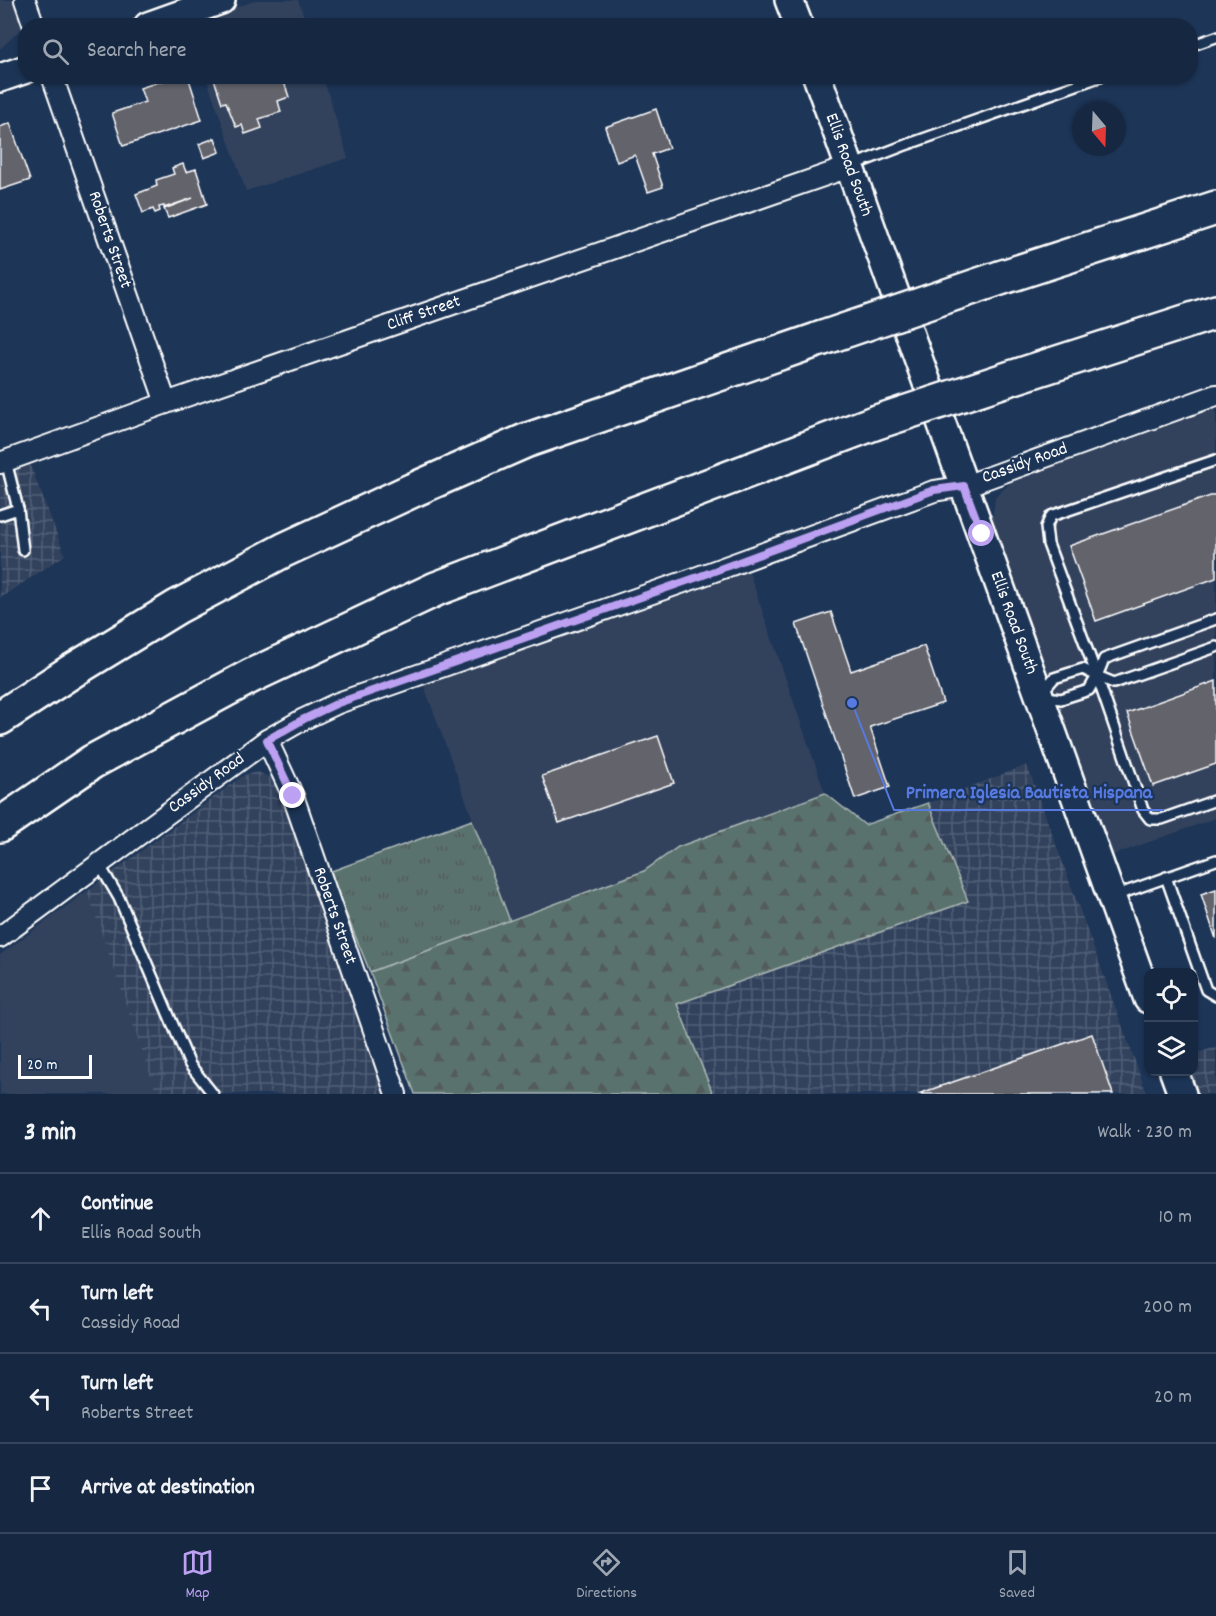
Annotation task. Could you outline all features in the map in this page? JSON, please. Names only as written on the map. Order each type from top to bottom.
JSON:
[{"type":"highway","points":[[0,718],[177,607],[284,550],[525,441],[1003,277],[1216,208]]},
{"type":"highway","points":[[0,825],[92,762],[251,676],[436,588],[874,423],[1216,312]]},
{"type":"street","points":[[25,0],[31,18]]},
{"type":"street","points":[[170,18],[221,0]]},
{"type":"street","points":[[789,0],[796,18]]},
{"type":"street","points":[[0,78],[18,72]]},
{"type":"street","name":"Roberts Street","points":[[55,84],[166,404]]},
{"type":"street","name":"Ellis Road South","points":[[820,84],[1144,985]]},
{"type":"street","name":"Cliff Street","points":[[3,462],[849,167]]},
{"type":"street","name":"Cassidy Road","points":[[0,937],[267,740],[338,703],[698,577],[934,490],[964,486],[1216,395]]},
{"type":"street","name":"Roberts Street","points":[[267,740],[293,796],[396,1094]]},
{"type":"street","points":[[1176,1076],[1182,1094]]},
{"type":"lane","points":[[1198,43],[1216,37]]},
{"type":"lane","points":[[849,167],[1079,84]]},
{"type":"lane","points":[[1216,460],[1051,516],[1046,527],[1048,544],[1143,810],[1150,819],[1162,819],[1216,800]]},
{"type":"lane","points":[[3,462],[18,509],[23,550]]},
{"type":"lane","points":[[0,515],[18,509]]},
{"type":"lane","points":[[1039,696],[1061,699],[1089,690],[1104,659],[1216,619]]},
{"type":"lane","points":[[1039,696],[1054,678],[1083,669],[1113,683],[1216,647]]},
{"type":"lane","points":[[1112,897],[1216,860]]},
{"type":"lane","points":[[99,864],[119,898],[190,1065],[213,1094]]},
{"type":"lane","points":[[1166,877],[1206,990],[1216,996]]},
{"type":"shaded area","points":[[0,0],[14,0],[20,18],[18,18],[18,32],[0,49]]},
{"type":"shaded area","points":[[257,0],[298,0],[304,18],[205,18]]},
{"type":"shaded area","points":[[208,84],[325,84],[348,158],[246,191]]},
{"type":"shaded area","points":[[1216,408],[1216,818],[1113,855],[992,525],[995,497],[1011,482]]},
{"type":"shaded area","points":[[29,462],[65,555],[0,598],[0,473]]},
{"type":"shaded area","points":[[748,569],[825,793],[678,847],[644,871],[510,921],[423,683]]},
{"type":"shaded area","points":[[1027,765],[1147,1094],[713,1094],[677,1004],[967,901],[928,803]]},
{"type":"shaded area","points":[[257,772],[274,779],[282,790],[385,1094],[157,1094],[87,891],[244,775]]},
{"type":"shaded area","points":[[87,891],[159,1094],[0,1094],[0,955]]},
{"type":"shaded area","points":[[1216,1047],[1216,1094],[1196,1094],[1189,1076],[1198,1076],[1198,1053]]},
{"type":"green space","points":[[825,793],[865,825],[928,803],[968,901],[677,1004],[713,1094],[415,1094],[370,972],[644,871],[678,847]]},
{"type":"green space","points":[[472,820],[510,921],[370,972],[329,872]]},
{"type":"building","points":[[152,84],[191,84],[202,120],[123,146],[112,113],[145,102],[140,88]]},
{"type":"building","points":[[216,84],[285,84],[289,97],[278,101],[281,112],[259,119],[262,128],[245,134],[242,125],[236,127],[226,102],[222,103]]},
{"type":"building","points":[[656,109],[669,148],[652,154],[663,187],[648,192],[635,155],[617,162],[605,127]]},
{"type":"building","points":[[10,123],[30,180],[0,190],[0,127]]},
{"type":"building","points":[[215,138],[220,152],[204,158],[199,144]]},
{"type":"building","points":[[183,164],[186,172],[196,169],[207,204],[168,218],[164,209],[193,198],[164,208],[164,206],[159,207],[160,211],[155,213],[153,209],[143,213],[136,194],[157,186],[156,180],[174,174],[172,168]]},
{"type":"building","points":[[1216,494],[1216,578],[1096,621],[1069,546]]},
{"type":"building","points":[[831,612],[851,671],[924,646],[943,703],[870,727],[890,787],[855,799],[796,624]]},
{"type":"building","points":[[1216,681],[1216,764],[1153,786],[1127,713]]},
{"type":"building","points":[[658,736],[674,783],[559,823],[542,776]]},
{"type":"building","points":[[1216,889],[1216,939],[1201,894]]},
{"type":"building","points":[[1092,1034],[1113,1094],[918,1094]]},
{"type":"place","name":"Primera Iglesia Bautista Hispana","points":[[852,703]]},
{"type":"route","points":[[293,796],[267,740],[338,703],[698,577],[934,490],[964,486],[982,534]]}]
